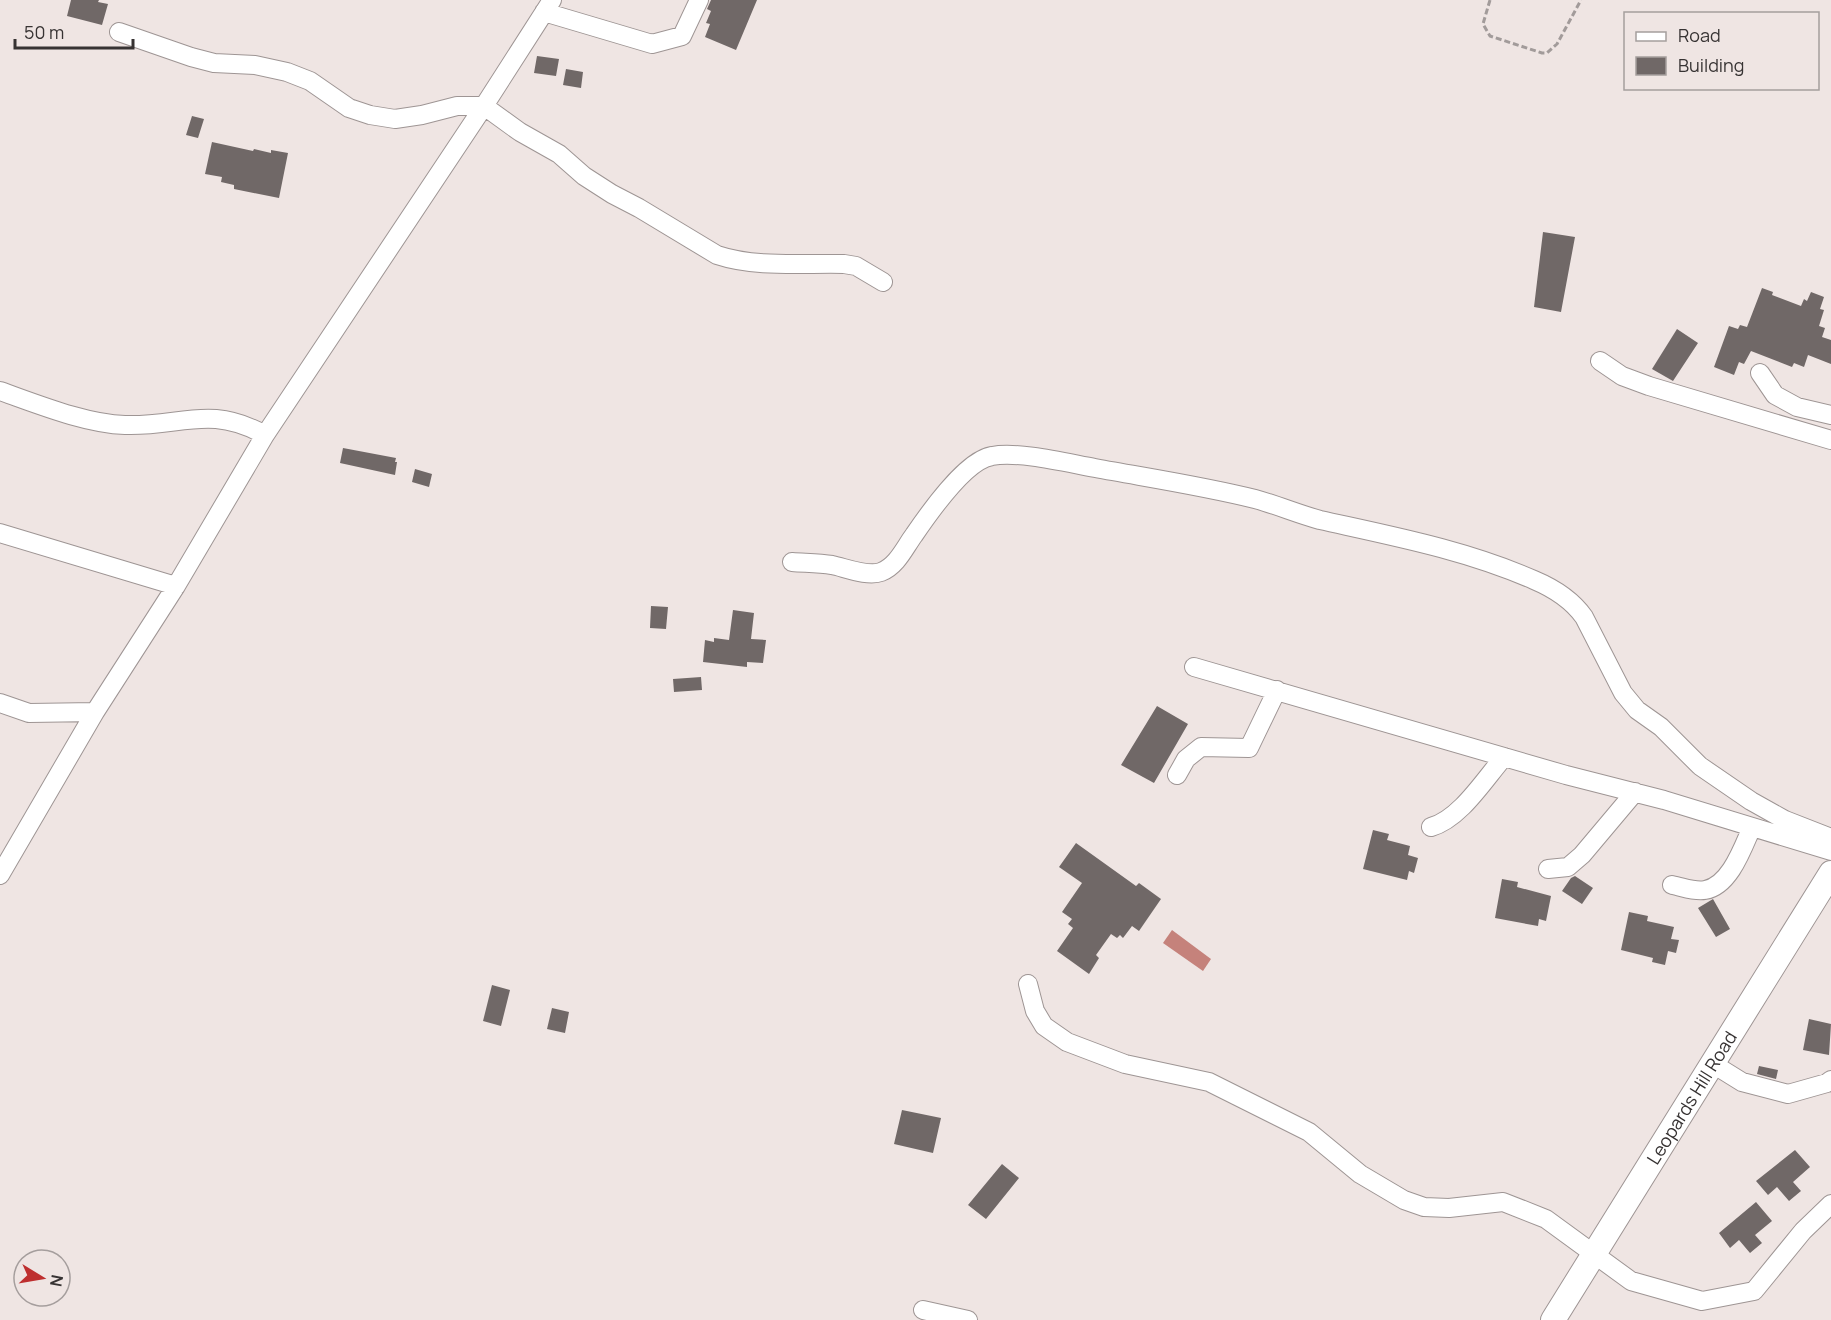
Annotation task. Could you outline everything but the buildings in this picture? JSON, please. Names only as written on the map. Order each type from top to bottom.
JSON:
[{"type":"main road","name":"Leopards Hill Road","points":[[1553,1320],[1831,873]]},
{"type":"street","points":[[0,875],[95,712],[176,586],[265,435],[548,6],[652,44],[682,36],[699,0]]},
{"type":"street","points":[[119,32],[214,63],[255,65],[287,72],[310,81],[349,108],[370,115],[396,119],[457,106],[484,106],[520,132],[559,154],[584,176],[612,194],[717,255],[751,262],[856,266],[883,282]]},
{"type":"street","points":[[1600,361],[1622,376],[1649,386],[1831,440]]},
{"type":"street","points":[[1760,373],[1774,395],[1797,407],[1831,415]]},
{"type":"street","points":[[0,391],[98,421],[124,425],[200,417],[230,419],[265,435]]},
{"type":"street","points":[[792,562],[830,565],[873,573],[883,571],[897,560],[918,529],[969,467],[984,458],[1004,455],[1065,463],[1205,488],[1258,500],[1316,519],[1455,552],[1536,580],[1567,599],[1584,617],[1623,693],[1637,710],[1661,727],[1700,766],[1751,801],[1785,820],[1831,838]]},
{"type":"street","points":[[0,533],[176,586]]},
{"type":"street","points":[[1194,668],[1635,792],[1831,851]]},
{"type":"street","points":[[1177,775],[1186,759],[1201,747],[1249,748],[1277,690]]},
{"type":"street","points":[[0,703],[29,713],[95,712]]},
{"type":"street","points":[[1431,827],[1443,824],[1458,810],[1504,757]]},
{"type":"street","points":[[1548,869],[1568,867],[1582,855],[1635,792]]},
{"type":"street","points":[[1672,885],[1697,891],[1708,890],[1730,873],[1752,827]]},
{"type":"street","points":[[1028,984],[1035,1011],[1044,1026],[1067,1042],[1125,1064],[1209,1082],[1309,1132],[1360,1174],[1404,1200],[1424,1207],[1449,1208],[1475,1203],[1503,1202],[1546,1219],[1631,1281],[1702,1301],[1754,1291],[1803,1231],[1831,1204]]},
{"type":"street","points":[[1713,1064],[1742,1082],[1788,1094],[1831,1080]]},
{"type":"street","points":[[923,1310],[968,1320]]},
{"type":"path","points":[[1490,0],[1483,24],[1490,36],[1547,53],[1557,44],[1581,0]]},
{"type":"shaded area","points":[[1172,930],[1211,959],[1203,971],[1163,943]]}]
